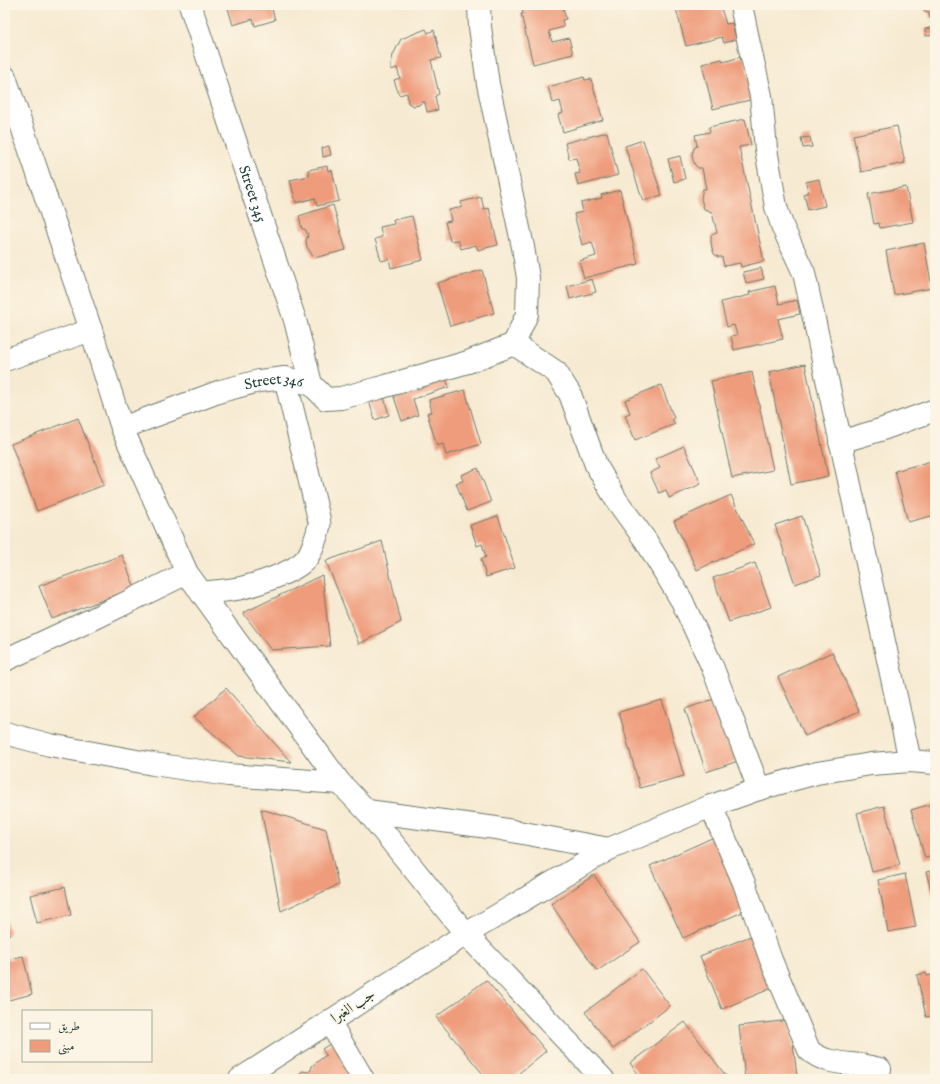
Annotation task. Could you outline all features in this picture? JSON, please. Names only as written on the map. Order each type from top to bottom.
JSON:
[{"type":"street","name":"Street 345","points":[[190,5],[295,320],[311,384]]},
{"type":"street","points":[[479,5],[480,27],[488,84],[523,247],[528,278],[527,314],[514,344],[556,372],[570,394],[596,466],[617,501],[646,541],[682,600],[712,666],[759,789]]},
{"type":"street","points":[[741,5],[761,96],[766,149],[776,207],[783,228],[804,274],[910,761]]},
{"type":"street","points":[[5,76],[91,330],[122,428],[187,573],[340,783],[367,811],[466,934],[603,1079]]},
{"type":"street","points":[[5,360],[91,330]]},
{"type":"street","name":"Street 346","points":[[122,428],[221,391],[259,381],[285,378],[311,384],[326,399],[341,398],[468,362],[514,344]]},
{"type":"street","points":[[201,593],[241,588],[291,570],[300,565],[307,558],[314,543],[319,527],[318,515],[285,378]]},
{"type":"street","points":[[840,442],[880,430],[935,410]]},
{"type":"street","points":[[5,660],[187,573]]},
{"type":"street","points":[[5,733],[50,745],[183,769],[228,775],[340,783]]},
{"type":"street","name":"جب الغبرا","points":[[240,1079],[466,934],[609,849],[711,806],[759,789],[817,773],[871,764],[910,761],[935,763]]},
{"type":"street","points":[[711,806],[744,883],[771,960],[809,1050],[814,1055],[835,1062],[863,1065],[880,1069]]},
{"type":"street","points":[[367,811],[496,828],[609,849]]},
{"type":"street","points":[[329,1021],[363,1079]]},
{"type":"building","points":[[227,5],[271,5],[275,20],[255,26],[253,19],[233,25]]},
{"type":"building","points":[[521,5],[562,5],[566,19],[562,20],[564,27],[549,31],[552,42],[569,38],[573,54],[533,64],[521,14],[523,14]]},
{"type":"building","points":[[638,5],[651,5],[651,6],[639,8]]},
{"type":"building","points":[[658,5],[671,5],[671,6],[659,8]]},
{"type":"building","points":[[675,5],[720,5],[726,24],[732,23],[736,39],[724,43],[722,37],[686,46]]},
{"type":"building","points":[[924,5],[935,5],[935,23],[933,18],[930,18],[929,12],[925,12]]},
{"type":"building","points":[[935,27],[935,35],[926,36],[925,29]]},
{"type":"building","points":[[426,29],[428,33],[434,30],[441,58],[431,60],[439,94],[435,96],[438,110],[427,112],[425,102],[414,106],[408,103],[407,93],[399,95],[394,80],[400,78],[397,68],[391,70],[393,55],[401,39]]},
{"type":"building","points":[[744,56],[754,99],[713,109],[702,64],[722,59],[723,62]]},
{"type":"building","points":[[584,77],[585,80],[591,79],[603,120],[563,132],[558,115],[563,113],[560,101],[553,103],[548,87]]},
{"type":"building","points":[[745,119],[751,145],[739,147],[764,261],[741,267],[740,263],[724,266],[722,257],[718,257],[714,254],[712,248],[711,235],[717,233],[712,212],[704,209],[701,199],[703,189],[706,189],[702,168],[698,168],[695,165],[692,155],[694,148],[697,146],[695,135],[710,132],[709,127]]},
{"type":"building","points":[[897,126],[905,163],[861,172],[853,135]]},
{"type":"building","points":[[607,132],[618,175],[578,186],[575,174],[580,173],[576,158],[569,159],[565,143]]},
{"type":"building","points":[[810,137],[812,147],[803,148],[801,138]]},
{"type":"building","points":[[643,140],[662,195],[643,201],[625,146]]},
{"type":"building","points":[[329,146],[331,155],[323,157],[322,148]]},
{"type":"building","points":[[680,156],[685,179],[674,182],[668,159]]},
{"type":"building","points":[[327,166],[328,171],[332,170],[339,201],[317,206],[315,198],[296,203],[290,180],[309,176],[308,170]]},
{"type":"building","points":[[819,179],[825,206],[808,210],[804,194],[808,192],[806,182]]},
{"type":"building","points":[[906,187],[913,222],[880,228],[879,223],[874,224],[868,194]]},
{"type":"building","points":[[620,190],[638,264],[584,278],[579,261],[596,256],[592,242],[582,245],[574,214],[583,212],[581,203],[602,198],[601,195]]},
{"type":"building","points":[[481,197],[484,209],[489,208],[498,245],[478,250],[476,245],[461,249],[458,240],[450,241],[445,222],[451,221],[449,210],[462,207],[461,202]]},
{"type":"building","points":[[333,205],[346,250],[314,258],[307,247],[306,241],[308,235],[305,229],[302,229],[299,216]]},
{"type":"building","points":[[412,216],[423,260],[391,268],[389,259],[381,261],[375,239],[382,237],[380,227],[394,224],[393,220]]},
{"type":"building","points":[[924,243],[932,288],[894,295],[886,251]]},
{"type":"building","points":[[761,268],[764,279],[746,283],[743,272]]},
{"type":"building","points":[[482,270],[494,313],[450,326],[437,283]]},
{"type":"building","points":[[592,279],[596,292],[570,299],[567,286]]},
{"type":"building","points":[[775,286],[779,304],[797,300],[800,314],[778,319],[783,339],[734,350],[731,336],[737,335],[734,325],[727,327],[721,302],[750,295],[749,292]]},
{"type":"building","points":[[805,364],[828,476],[791,484],[769,372]]},
{"type":"building","points":[[752,372],[773,470],[732,478],[711,381]]},
{"type":"building","points":[[445,376],[449,387],[413,399],[418,415],[402,421],[393,394]]},
{"type":"building","points":[[661,385],[675,424],[635,440],[625,415],[630,413],[625,400]]},
{"type":"building","points":[[465,390],[481,444],[446,455],[443,444],[437,446],[427,413],[432,412],[429,400]]},
{"type":"building","points":[[383,394],[389,415],[375,420],[368,398]]},
{"type":"building","points":[[78,418],[104,485],[37,511],[11,444]]},
{"type":"building","points":[[684,446],[701,484],[669,498],[666,490],[659,493],[650,473],[660,468],[655,459]]},
{"type":"building","points":[[935,460],[935,515],[908,522],[895,471]]},
{"type":"building","points":[[478,468],[491,502],[467,511],[456,483],[463,481],[461,475]]},
{"type":"building","points":[[731,495],[754,544],[697,570],[674,521]]},
{"type":"building","points":[[498,516],[515,568],[486,577],[481,559],[486,557],[482,544],[477,546],[470,525]]},
{"type":"building","points":[[802,516],[821,575],[795,584],[775,525]]},
{"type":"building","points":[[382,541],[401,622],[359,644],[326,561]]},
{"type":"building","points":[[122,555],[135,588],[52,619],[39,586]]},
{"type":"building","points":[[755,563],[771,607],[729,622],[713,578]]},
{"type":"building","points":[[322,575],[330,646],[271,650],[243,613]]},
{"type":"building","points":[[832,652],[859,711],[805,736],[778,677]]},
{"type":"building","points":[[226,688],[291,762],[239,756],[194,717]]},
{"type":"building","points":[[720,697],[741,760],[706,772],[685,709]]},
{"type":"building","points":[[662,700],[684,776],[640,788],[619,712]]},
{"type":"building","points":[[935,803],[935,856],[925,858],[911,810]]},
{"type":"building","points":[[884,806],[900,865],[872,872],[857,813]]},
{"type":"building","points":[[261,809],[326,829],[338,885],[281,911]]},
{"type":"building","points":[[714,837],[747,910],[683,938],[650,866]]},
{"type":"building","points":[[935,870],[935,904],[926,872]]},
{"type":"building","points":[[905,874],[916,927],[888,932],[878,880]]},
{"type":"building","points":[[594,875],[640,942],[597,971],[551,904]]},
{"type":"building","points":[[65,887],[71,915],[37,923],[30,895]]},
{"type":"building","points":[[5,917],[10,934],[5,935]]},
{"type":"building","points":[[756,934],[777,986],[722,1009],[700,956]]},
{"type":"building","points":[[23,956],[32,994],[5,1001],[5,960]]},
{"type":"building","points":[[642,969],[670,1006],[613,1049],[585,1012]]},
{"type":"building","points":[[926,973],[927,976],[935,974],[935,1023],[933,1016],[926,1017],[917,975]]},
{"type":"building","points":[[486,980],[546,1051],[512,1079],[487,1079],[436,1017]]},
{"type":"building","points":[[790,1020],[797,1076],[774,1079],[745,1079],[739,1026]]},
{"type":"building","points":[[685,1022],[726,1076],[722,1079],[642,1079],[630,1063]]},
{"type":"building","points":[[333,1042],[361,1079],[298,1079],[302,1071],[308,1072],[311,1070],[312,1066],[326,1055],[322,1049]]}]
